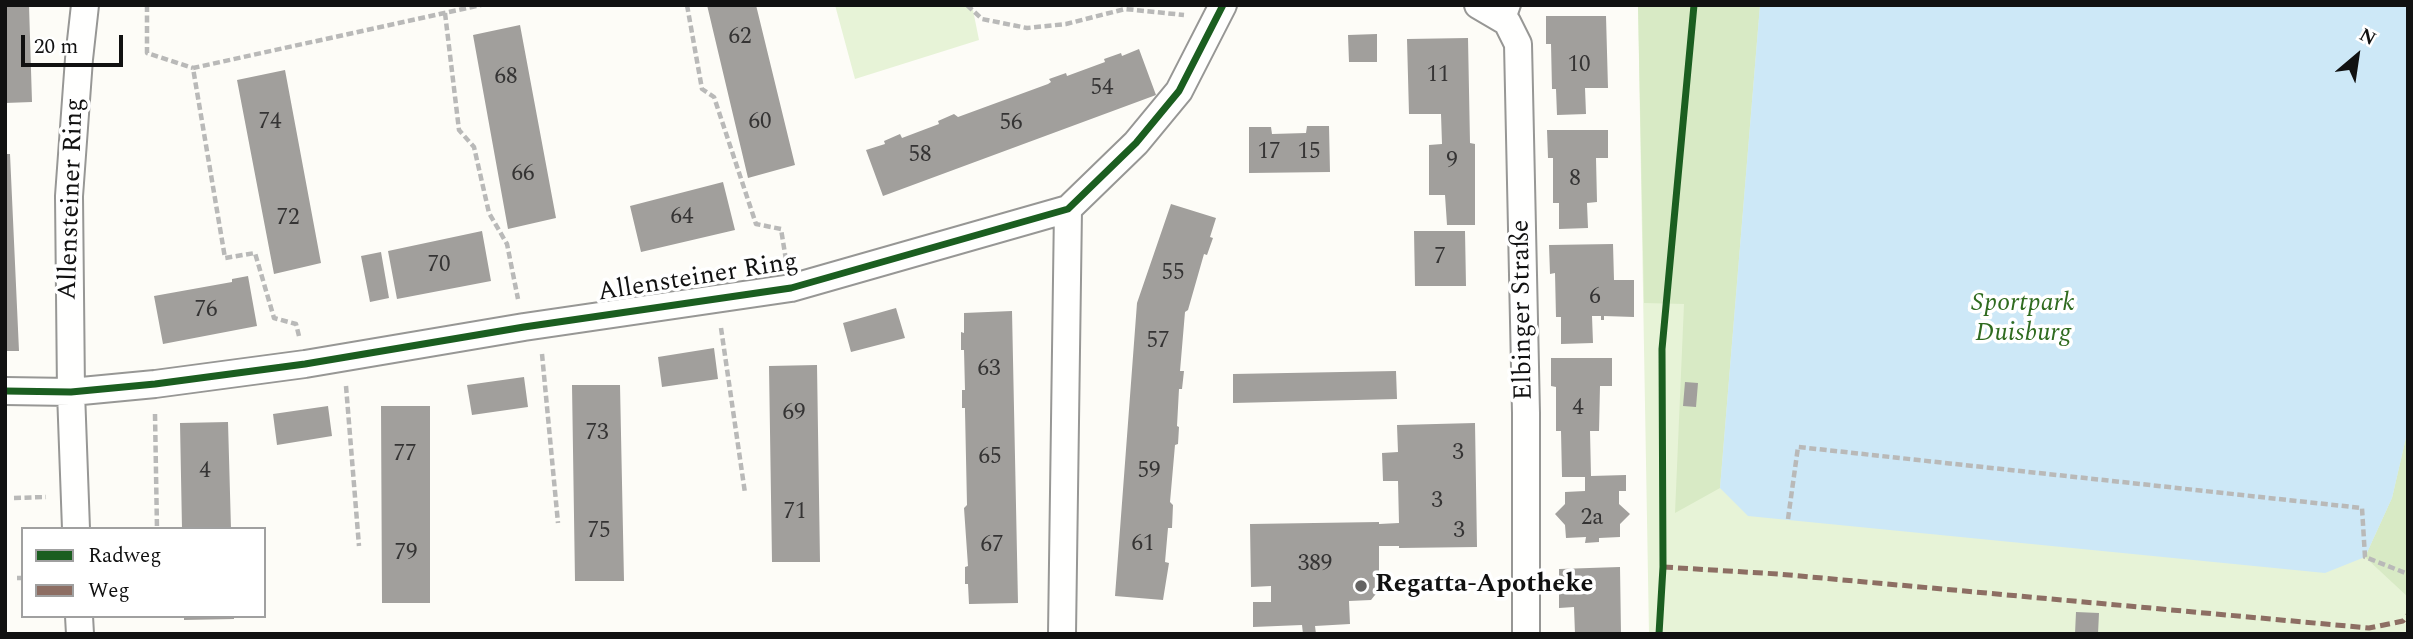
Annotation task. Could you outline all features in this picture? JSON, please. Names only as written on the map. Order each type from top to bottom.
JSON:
[{"type":"street","name":"Allensteiner Ring","points":[[76,527],[69,197],[85,5]]},
{"type":"street","name":"Allensteiner Ring","points":[[71,392],[306,364],[532,326],[791,288],[1068,209],[1136,143],[1179,91],[1223,5]]},
{"type":"street","name":"Elbinger Straße","points":[[1478,5],[1510,14],[1518,44],[1526,413],[1526,634]]},
{"type":"street","points":[[1062,634],[1068,209]]},
{"type":"street","points":[[5,391],[71,392]]},
{"type":"path","points":[[147,5],[147,53],[192,68],[481,5]]},
{"type":"path","points":[[687,5],[702,89],[714,97],[756,224],[781,229],[791,288]]},
{"type":"path","points":[[967,5],[982,19],[1027,28],[1066,24],[1125,9],[1188,16]]},
{"type":"path","points":[[445,13],[459,130],[474,147],[489,213],[507,244],[532,326],[558,523]]},
{"type":"path","points":[[192,68],[225,258],[255,253],[274,318],[296,324],[306,364]]},
{"type":"path","points":[[718,299],[745,493]]},
{"type":"path","points":[[343,358],[359,546]]},
{"type":"path","points":[[155,384],[157,527]]},
{"type":"path","points":[[1788,519],[1798,447],[2362,508],[2365,556],[2408,574]]},
{"type":"green space","points":[[835,5],[972,5],[979,40],[855,79]]},
{"type":"green space","name":"Sportpark Duisburg","points":[[1638,5],[2408,5],[2408,634],[1649,634]]},
{"type":"green space","points":[[1638,5],[1760,5],[1720,488],[1675,513],[1684,304],[1644,303]]},
{"type":"green space","points":[[2408,429],[2408,597],[2365,557],[2392,498]]},
{"type":"water","name":"Sportpark Duisburg","points":[[1760,5],[2408,5],[2408,429],[2392,498],[2365,557],[2325,573],[1748,516],[1720,488]]},
{"type":"building","points":[[5,5],[29,5],[32,102],[5,103]]},
{"type":"building","points":[[707,5],[756,5],[795,165],[748,178]]},
{"type":"building","points":[[1546,16],[1606,16],[1608,88],[1585,88],[1586,114],[1557,115],[1556,89],[1552,89],[1551,44],[1546,44]]},
{"type":"building","points":[[520,25],[556,218],[508,229],[473,35]]},
{"type":"building","points":[[1377,34],[1377,62],[1349,62],[1348,35]]},
{"type":"building","points":[[1468,38],[1470,143],[1475,144],[1475,225],[1447,225],[1445,195],[1429,195],[1429,145],[1442,144],[1441,114],[1409,114],[1407,39]]},
{"type":"building","points":[[1139,49],[1156,95],[883,196],[866,150],[885,144],[884,141],[900,134],[902,138],[939,124],[938,121],[954,114],[958,117],[1048,84],[1051,82],[1049,79],[1066,73],[1067,76],[1105,62],[1104,59]]},
{"type":"building","points":[[285,70],[321,263],[274,274],[237,80]]},
{"type":"building","points":[[1307,126],[1329,126],[1330,172],[1249,173],[1249,127],[1271,127],[1272,134],[1306,133]]},
{"type":"building","points":[[1547,130],[1608,130],[1608,158],[1596,158],[1597,202],[1587,203],[1588,228],[1559,229],[1559,203],[1553,203],[1553,158],[1548,158]]},
{"type":"building","points":[[5,154],[10,154],[19,351],[5,351]]},
{"type":"building","points":[[723,182],[735,230],[641,252],[630,206]]},
{"type":"building","points":[[1171,204],[1216,218],[1210,237],[1213,238],[1207,255],[1204,254],[1188,310],[1185,312],[1180,371],[1184,371],[1182,389],[1179,389],[1178,444],[1175,445],[1170,502],[1173,505],[1172,528],[1168,528],[1165,562],[1169,563],[1163,600],[1115,596],[1137,303]]},
{"type":"building","points":[[482,231],[491,281],[397,299],[388,251]]},
{"type":"building","points":[[1414,231],[1465,231],[1466,286],[1415,286]]},
{"type":"building","points":[[1613,244],[1614,280],[1634,280],[1634,317],[1604,316],[1604,320],[1601,320],[1601,316],[1592,316],[1593,343],[1561,344],[1561,317],[1556,317],[1555,273],[1550,274],[1549,245]]},
{"type":"building","points":[[381,252],[389,298],[370,302],[361,256]]},
{"type":"building","points":[[248,276],[257,326],[163,344],[154,296],[232,282],[232,279]]},
{"type":"building","points":[[896,308],[905,338],[851,352],[843,323]]},
{"type":"building","points":[[1012,311],[1018,603],[969,604],[968,584],[965,584],[965,567],[968,566],[964,508],[967,505],[965,408],[962,408],[962,390],[965,390],[964,350],[961,350],[961,332],[964,333],[964,313]]},
{"type":"building","points":[[714,348],[718,379],[662,387],[658,357]]},
{"type":"building","points":[[1551,358],[1612,358],[1612,386],[1600,386],[1599,431],[1590,431],[1591,476],[1626,475],[1626,491],[1619,491],[1619,504],[1630,514],[1620,524],[1620,537],[1599,538],[1599,542],[1585,543],[1586,537],[1566,538],[1565,525],[1555,514],[1565,504],[1565,492],[1585,491],[1585,477],[1562,477],[1561,431],[1556,431],[1556,387],[1551,386]]},
{"type":"building","points":[[817,365],[820,562],[772,562],[769,366]]},
{"type":"building","points":[[1396,371],[1397,399],[1233,403],[1233,374]]},
{"type":"building","points":[[524,377],[528,407],[472,415],[467,385]]},
{"type":"building","points":[[1685,382],[1698,383],[1696,407],[1683,406]]},
{"type":"building","points":[[572,385],[620,385],[624,581],[575,581]]},
{"type":"building","points":[[328,406],[332,436],[277,445],[273,414]]},
{"type":"building","points":[[381,406],[430,406],[430,603],[382,603]]},
{"type":"building","points":[[228,422],[231,527],[182,527],[180,423]]},
{"type":"building","points":[[1475,423],[1477,547],[1379,546],[1379,590],[1371,600],[1349,601],[1350,624],[1315,626],[1316,634],[1303,634],[1302,625],[1253,627],[1253,602],[1271,602],[1271,586],[1251,587],[1250,524],[1399,523],[1398,481],[1383,481],[1382,453],[1398,452],[1397,425]]},
{"type":"building","points":[[1620,567],[1621,634],[1575,634],[1574,607],[1559,608],[1559,569]]},
{"type":"building","points":[[2076,612],[2099,613],[2098,634],[2075,634]]},
{"type":"building","points":[[184,618],[234,618],[234,619]]},
{"type":"marked path","points":[[1663,567],[1778,574],[2369,628],[2403,621],[2408,615]]},
{"type":"cycle path","points":[[5,391],[71,392],[155,384],[305,364],[524,327],[791,288],[1068,209],[1136,143],[1179,91],[1223,5]]},
{"type":"cycle path","points":[[1659,634],[1663,567],[1662,349],[1694,5]]},
{"type":"place","name":"Regatta-Apotheke","points":[[1361,586]]}]
